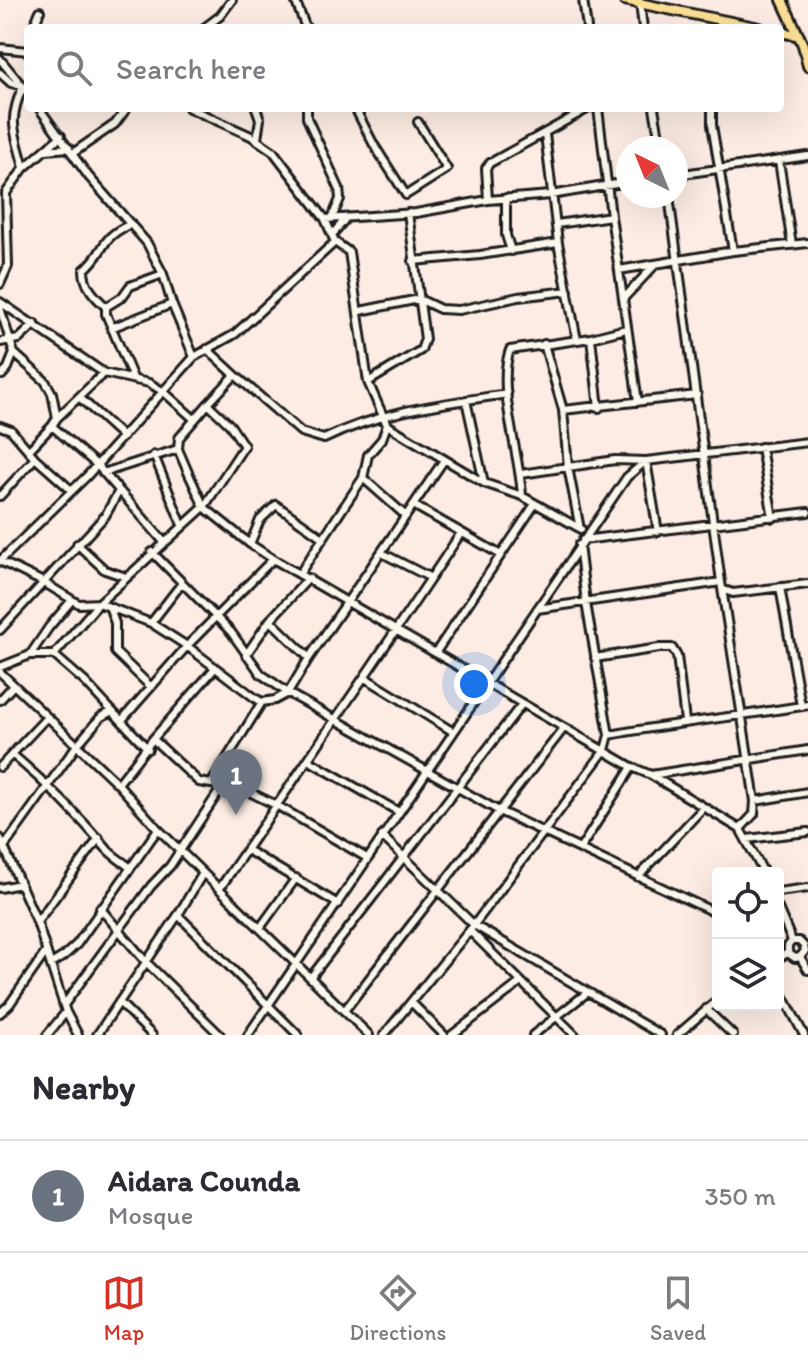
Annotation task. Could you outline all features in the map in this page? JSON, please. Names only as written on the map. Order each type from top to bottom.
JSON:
[{"type":"main road","points":[[624,0],[707,24],[714,18],[736,24]]},
{"type":"main road","points":[[782,0],[796,35],[805,44],[808,66]]},
{"type":"main road","points":[[784,33],[796,35]]},
{"type":"street","points":[[209,24],[232,0]]},
{"type":"street","points":[[295,0],[304,24]]},
{"type":"street","points":[[583,0],[586,24]]},
{"type":"street","points":[[640,3],[643,24]]},
{"type":"street","points":[[35,24],[40,11]]},
{"type":"street","points":[[0,48],[24,51]]},
{"type":"street","points":[[0,59],[23,86]]},
{"type":"street","points":[[0,73],[11,83],[23,86]]},
{"type":"street","points":[[23,86],[13,109],[12,129],[24,168]]},
{"type":"street","points":[[42,112],[89,177],[147,243],[163,274],[194,357]]},
{"type":"street","points":[[42,151],[71,150],[115,124],[124,112]]},
{"type":"street","points":[[198,112],[257,139],[273,151],[328,218],[334,238],[349,252],[368,382],[387,425],[382,439],[368,455],[363,478],[300,573]]},
{"type":"street","points":[[257,112],[260,119],[257,139]]},
{"type":"street","points":[[307,112],[339,188],[340,199],[328,218]]},
{"type":"street","points":[[357,112],[406,195],[447,169],[439,151],[418,122]]},
{"type":"street","points":[[488,200],[486,168],[582,112]]},
{"type":"street","points":[[599,112],[638,402]]},
{"type":"street","points":[[655,112],[659,136]]},
{"type":"street","points":[[712,112],[733,251]]},
{"type":"street","points":[[545,134],[558,243],[577,340]]},
{"type":"street","points":[[0,284],[8,266],[3,194],[24,168],[61,136]]},
{"type":"street","points":[[688,173],[808,156]]},
{"type":"street","points":[[779,161],[792,245]]},
{"type":"street","points":[[328,218],[408,213],[616,184]]},
{"type":"street","points":[[506,198],[506,235],[511,251]]},
{"type":"street","points":[[671,208],[721,582],[755,801],[754,814],[740,829]]},
{"type":"street","points":[[368,382],[421,350],[425,339],[408,213]]},
{"type":"street","points":[[557,224],[611,216]]},
{"type":"street","points":[[346,218],[334,238],[235,334],[194,357],[97,465],[0,561],[76,602],[99,603],[151,623],[262,702],[275,700],[288,693],[444,460]]},
{"type":"street","points":[[131,224],[114,231],[100,246],[96,260],[84,270],[84,277],[92,293],[106,307],[111,328],[133,378]]},
{"type":"street","points":[[413,261],[558,243]]},
{"type":"street","points":[[619,270],[733,251],[808,243]]},
{"type":"street","points":[[623,299],[654,266]]},
{"type":"street","points":[[106,307],[122,297],[130,286],[163,274]]},
{"type":"street","points":[[360,311],[419,299],[440,309],[459,310],[518,297],[568,291]]},
{"type":"street","points":[[111,328],[172,304]]},
{"type":"street","points":[[0,305],[35,324],[104,373],[133,378],[164,392],[194,419]]},
{"type":"street","points":[[0,305],[14,353],[45,381],[52,393],[57,418]]},
{"type":"street","points":[[0,342],[19,339],[35,324]]},
{"type":"street","points":[[522,496],[507,394],[506,359],[510,350],[591,338],[626,329]]},
{"type":"street","points":[[591,338],[599,408]]},
{"type":"street","points":[[384,1035],[472,928],[543,834],[605,750],[609,735],[586,603],[581,529],[568,467],[563,410],[544,344]]},
{"type":"street","points":[[207,349],[280,417],[312,437],[324,439],[384,414],[507,394]]},
{"type":"street","points":[[2,375],[14,353]]},
{"type":"street","points":[[29,450],[104,373]]},
{"type":"street","points":[[235,375],[179,438],[178,449],[204,507],[273,559],[740,829],[761,867]]},
{"type":"street","points":[[563,410],[697,395]]},
{"type":"street","points":[[80,398],[123,437]]},
{"type":"street","points":[[466,400],[484,483]]},
{"type":"street","points":[[54,655],[99,603],[204,507],[244,446],[230,425],[208,404]]},
{"type":"street","points":[[387,425],[484,483],[522,496],[581,529]]},
{"type":"street","points":[[0,426],[11,430],[35,458],[70,489]]},
{"type":"street","points":[[52,426],[97,465],[164,542]]},
{"type":"street","points":[[521,474],[623,459],[646,461],[808,442]]},
{"type":"street","points":[[761,447],[773,518]]},
{"type":"street","points":[[103,473],[178,449]]},
{"type":"street","points":[[154,455],[182,525]]},
{"type":"street","points":[[0,496],[35,458]]},
{"type":"street","points":[[646,461],[658,532]]},
{"type":"street","points":[[248,1035],[581,543],[627,477],[646,461]]},
{"type":"street","points":[[363,478],[406,516]]},
{"type":"street","points":[[0,630],[105,516],[119,491]]},
{"type":"street","points":[[436,652],[535,504]]},
{"type":"street","points":[[250,544],[260,520],[276,505],[323,538]]},
{"type":"street","points":[[415,506],[501,555]]},
{"type":"street","points":[[581,543],[808,512]]},
{"type":"street","points":[[220,888],[461,533]]},
{"type":"street","points":[[77,544],[105,570],[126,577]]},
{"type":"street","points":[[152,552],[231,632],[261,674],[288,693],[543,834],[712,911]]},
{"type":"street","points":[[382,553],[431,578]]},
{"type":"street","points":[[122,720],[187,646],[273,559]]},
{"type":"street","points":[[246,655],[270,620],[309,578]]},
{"type":"street","points":[[537,609],[721,582]]},
{"type":"street","points":[[151,623],[182,583]]},
{"type":"street","points":[[724,590],[733,593],[808,584]]},
{"type":"street","points":[[609,735],[804,705],[780,587]]},
{"type":"street","points":[[725,608],[733,593]]},
{"type":"street","points":[[76,602],[86,621]]},
{"type":"street","points":[[30,655],[49,627],[76,602]]},
{"type":"street","points":[[110,609],[115,623],[115,652],[151,687]]},
{"type":"street","points":[[270,620],[309,658]]},
{"type":"street","points":[[595,658],[672,648],[677,656],[685,721]]},
{"type":"street","points":[[148,749],[54,655],[30,655],[0,670],[12,687],[118,784],[158,829],[369,1035]]},
{"type":"street","points":[[118,784],[215,668]]},
{"type":"street","points":[[364,677],[452,731]]},
{"type":"street","points":[[0,700],[12,687]]},
{"type":"street","points":[[211,784],[262,702]]},
{"type":"street","points":[[311,977],[522,704]]},
{"type":"street","points":[[4,847],[77,745],[101,717],[112,711]]},
{"type":"street","points":[[0,767],[47,717]]},
{"type":"street","points":[[344,1011],[564,728]]},
{"type":"street","points":[[153,739],[199,782],[229,782],[278,806],[367,858]]},
{"type":"street","points":[[651,775],[808,750]]},
{"type":"street","points":[[13,755],[49,785],[107,850],[130,868]]},
{"type":"street","points":[[308,760],[399,812]]},
{"type":"street","points":[[580,849],[632,767]]},
{"type":"street","points":[[47,1035],[151,886],[182,850],[224,784]]},
{"type":"street","points":[[755,801],[808,792]]},
{"type":"street","points":[[638,877],[703,808]]},
{"type":"street","points":[[51,964],[71,951],[158,829]]},
{"type":"street","points":[[747,839],[808,832]]},
{"type":"street","points":[[382,836],[575,1035]]},
{"type":"street","points":[[0,838],[37,922],[65,1008],[78,1035]]},
{"type":"street","points":[[37,922],[99,838]]},
{"type":"street","points":[[247,850],[338,904]]},
{"type":"street","points":[[97,1035],[203,873]]},
{"type":"street","points":[[260,928],[296,878]]},
{"type":"street","points":[[0,888],[20,884]]},
{"type":"street","points":[[784,891],[808,888]]},
{"type":"street","points":[[100,908],[146,962],[220,1035]]},
{"type":"street","points":[[178,915],[298,1035]]},
{"type":"street","points":[[472,928],[661,1035]]},
{"type":"street","points":[[805,943],[805,951],[795,958],[787,946],[805,943]]},
{"type":"street","points":[[0,1013],[46,952]]},
{"type":"street","points":[[800,957],[808,970]]},
{"type":"street","points":[[452,1035],[521,982]]},
{"type":"street","points":[[533,1035],[588,992]]},
{"type":"street","points":[[784,997],[804,1035]]},
{"type":"street","points":[[0,999],[9,1005]]},
{"type":"street","points":[[119,1002],[152,1035]]},
{"type":"street","points":[[411,1002],[444,1035]]},
{"type":"street","points":[[677,1035],[712,1004]]},
{"type":"street","points":[[706,1009],[733,1035]]},
{"type":"place","name":"Aidara Counda","points":[[236,815]]}]
